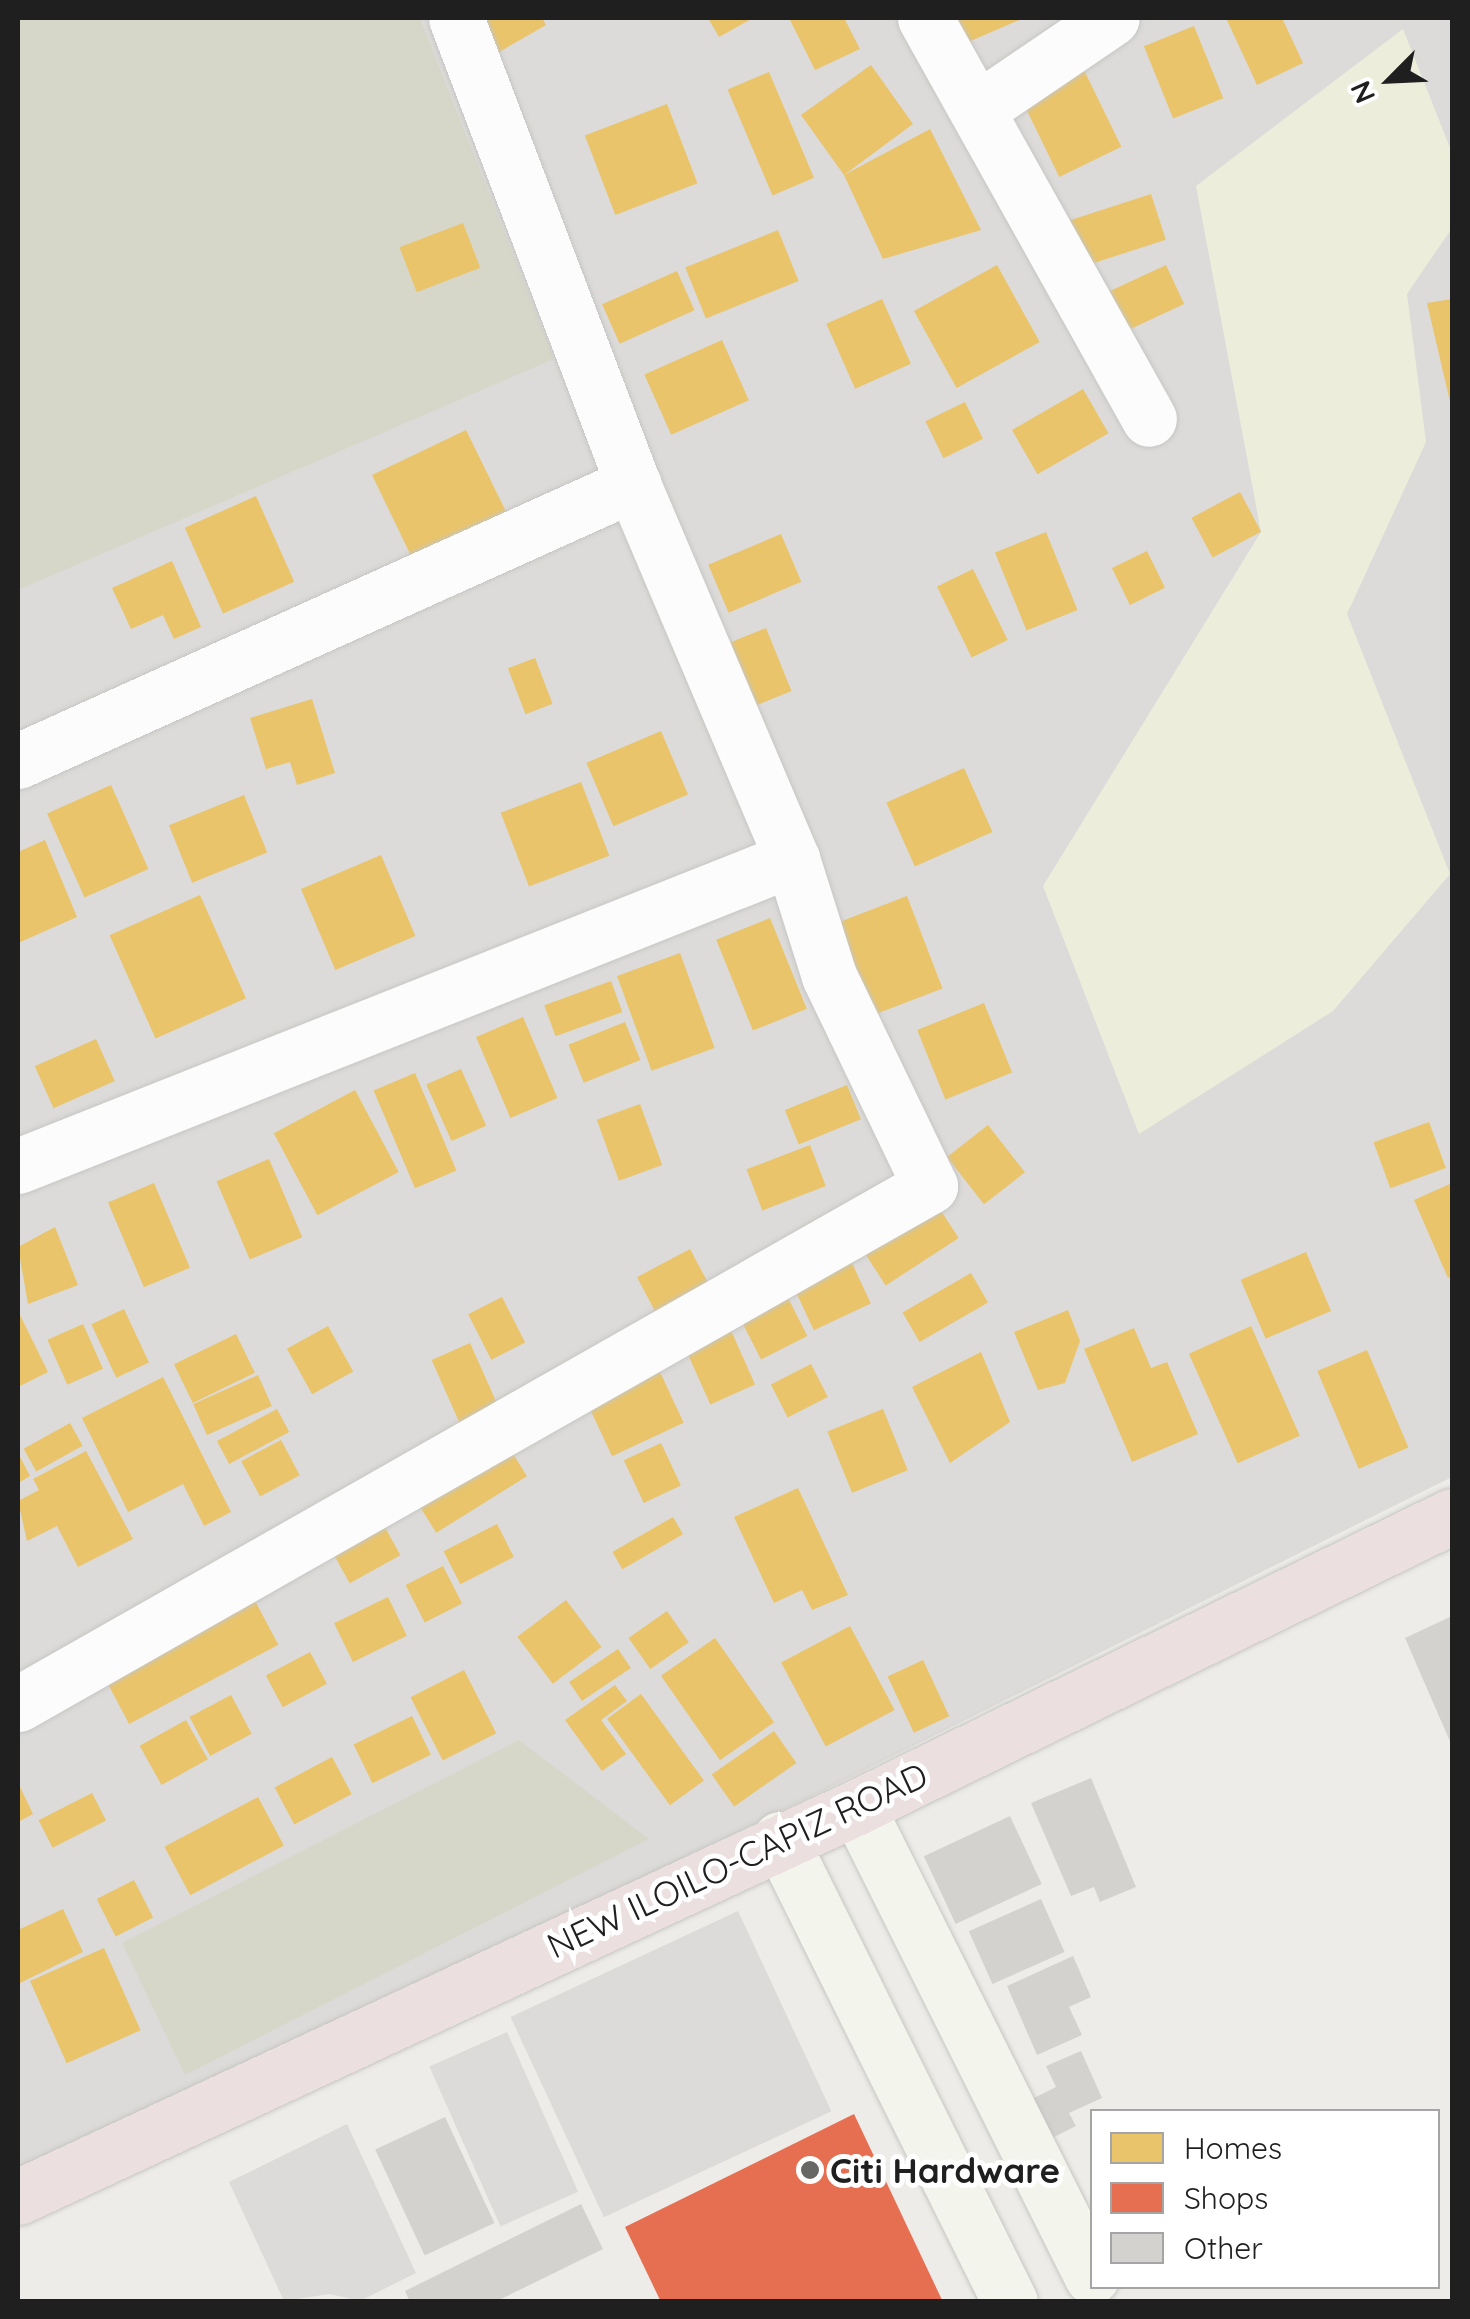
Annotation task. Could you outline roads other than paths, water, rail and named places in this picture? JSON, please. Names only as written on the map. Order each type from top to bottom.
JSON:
[{"type":"highway","name":"NEW ILOILO-CAPIZ ROAD","points":[[18,2197],[780,1839],[857,1807],[1452,1516]]},
{"type":"street","points":[[18,1704],[930,1186],[829,976],[792,859],[633,484],[456,18]]},
{"type":"street","points":[[924,18],[981,107],[1149,419]]},
{"type":"street","points":[[981,107],[1112,18]]},
{"type":"street","points":[[18,761],[633,484]]},
{"type":"street","points":[[18,1166],[792,859]]},
{"type":"street","points":[[857,1807],[1090,2273]]},
{"type":"street","points":[[780,1839],[1010,2302]]},
{"type":"place","name":"Citi Hardware","points":[[810,2170]]}]
